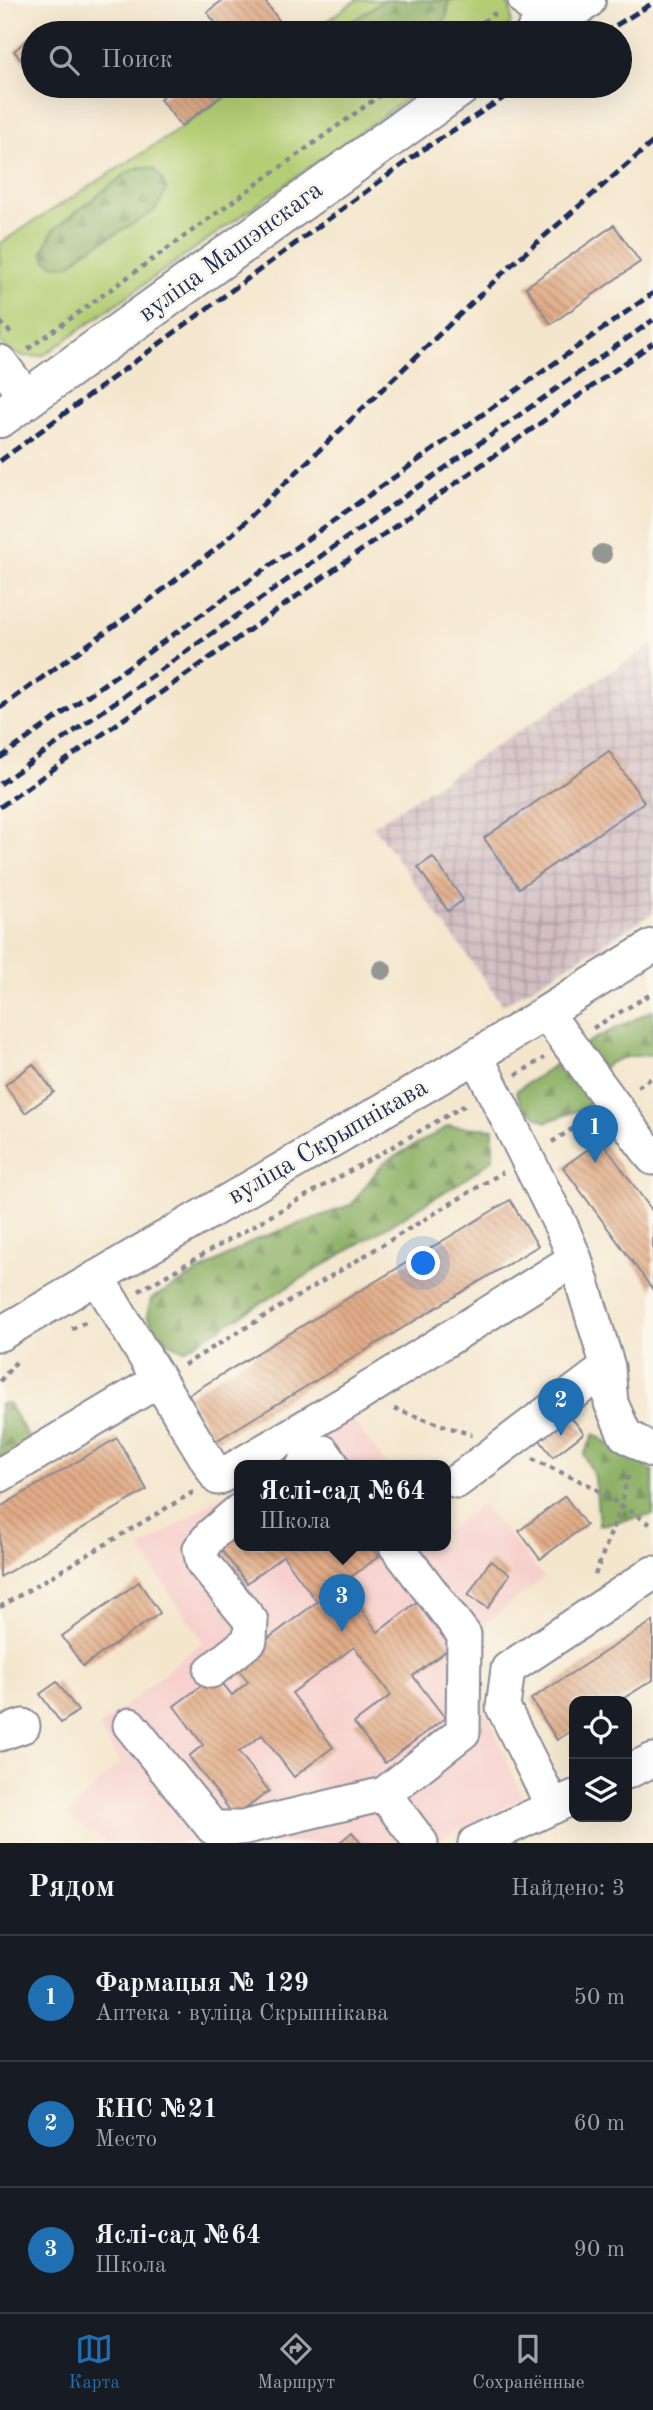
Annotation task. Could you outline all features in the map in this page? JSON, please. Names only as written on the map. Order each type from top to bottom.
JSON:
[{"type":"main road","points":[[528,16],[586,0]]},
{"type":"main road","name":"вуліца Машэнскага","points":[[14,408],[445,98]]},
{"type":"street","points":[[2,364],[14,408]]},
{"type":"street","name":"вуліца Скрыпнікава","points":[[0,1334],[546,1013],[649,957]]},
{"type":"street","points":[[546,1013],[653,1158]]},
{"type":"street","points":[[476,1056],[575,1259],[608,1367],[611,1403],[639,1443]]},
{"type":"street","points":[[249,1460],[349,1401],[575,1259]]},
{"type":"street","points":[[97,1277],[234,1502]]},
{"type":"street","points":[[457,1481],[608,1367]]},
{"type":"street","points":[[0,1475],[159,1380]]},
{"type":"street","points":[[312,1460],[323,1452],[329,1460]]},
{"type":"street","points":[[218,1478],[234,1469]]},
{"type":"street","points":[[211,1671],[250,1640],[251,1621],[203,1563],[200,1549],[234,1514]]},
{"type":"street","points":[[130,1725],[213,1828],[242,1828],[384,1794],[463,1732],[464,1635],[400,1551]]},
{"type":"street","points":[[475,1843],[564,1802],[503,1707],[508,1669],[653,1573]]},
{"type":"street","points":[[632,1770],[653,1760]]},
{"type":"street","points":[[384,1794],[421,1843]]},
{"type":"path","points":[[510,21],[528,16]]},
{"type":"path","points":[[2,364],[376,98]]},
{"type":"path","points":[[69,1331],[492,1089],[653,993]]},
{"type":"path","points":[[159,1380],[527,1157],[653,1077]]},
{"type":"path","points":[[0,1381],[13,1363],[24,1357]]},
{"type":"path","points":[[579,1621],[621,1506],[639,1443]]},
{"type":"path","points":[[0,1607],[218,1478]]},
{"type":"shaded area","points":[[653,644],[653,913],[503,1005],[373,826]]},
{"type":"shaded area","points":[[348,1412],[383,1460],[276,1460]]},
{"type":"shaded area","points":[[234,1487],[234,1551],[451,1551],[451,1527],[482,1504],[544,1577],[487,1622],[482,1701],[523,1799],[431,1843],[108,1843],[65,1815],[120,1763],[99,1727],[203,1641],[140,1549]]},
{"type":"green space","points":[[356,0],[505,0],[511,10],[511,21],[327,21]]},
{"type":"green space","points":[[384,0],[449,0],[444,21],[353,21]]},
{"type":"green space","points":[[222,98],[408,98],[44,355],[20,355],[10,350],[0,342],[0,243],[169,136]]},
{"type":"green space","points":[[139,167],[152,168],[161,177],[166,189],[153,212],[83,253],[70,265],[54,266],[46,260],[43,252],[53,230],[128,172]]},
{"type":"green space","points":[[653,1010],[653,1055],[626,1057],[607,1065],[595,1080],[588,1107],[546,1122],[522,1107],[516,1091],[592,1040]]},
{"type":"green space","points":[[449,1126],[493,1129],[493,1159],[464,1180],[184,1350],[159,1337],[147,1315],[151,1299],[255,1240],[351,1205],[383,1163]]},
{"type":"green space","points":[[8,1403],[44,1463],[0,1496],[0,1404]]},
{"type":"green space","points":[[594,1434],[653,1471],[653,1515],[599,1525],[595,1478],[584,1455]]},
{"type":"building","points":[[223,0],[264,0],[280,21],[214,21],[207,12]]},
{"type":"building","points":[[21,45],[21,60],[14,51]]},
{"type":"building","points":[[161,98],[220,98],[181,126]]},
{"type":"building","points":[[614,225],[640,262],[551,324],[526,287]]},
{"type":"building","points":[[609,751],[644,802],[519,888],[484,838]]},
{"type":"building","points":[[433,857],[463,900],[448,911],[418,867]]},
{"type":"building","points":[[33,1064],[54,1092],[25,1113],[5,1085]]},
{"type":"building","points":[[601,1140],[653,1212],[653,1290],[563,1167]]},
{"type":"building","points":[[510,1200],[538,1246],[216,1441],[188,1395]]},
{"type":"building","points":[[569,1415],[584,1433],[553,1457],[539,1439]]},
{"type":"building","points":[[117,1438],[147,1490],[0,1577],[0,1507]]},
{"type":"building","points":[[565,1496],[586,1525],[540,1559],[519,1531]]},
{"type":"building","points":[[234,1536],[234,1551],[375,1551],[379,1556],[342,1584],[378,1632],[417,1602],[451,1647],[413,1676],[445,1718],[385,1763],[354,1723],[391,1695],[354,1647],[292,1693],[333,1747],[294,1777],[262,1735],[239,1752],[269,1791],[235,1817],[189,1756],[203,1745],[174,1706],[216,1675],[232,1695],[248,1682],[234,1664],[317,1602],[283,1556],[247,1583],[219,1547]]},
{"type":"building","points":[[490,1561],[510,1574],[488,1608],[468,1595]]},
{"type":"building","points":[[139,1582],[160,1613],[83,1666],[62,1636]]},
{"type":"building","points":[[653,1621],[653,1680],[627,1696],[569,1696],[569,1732],[557,1740],[531,1699]]},
{"type":"building","points":[[57,1682],[78,1711],[61,1723],[40,1694]]},
{"type":"building","points":[[352,1832],[361,1843],[339,1843]]},
{"type":"railway","points":[[623,21],[653,3]]},
{"type":"railway","points":[[0,461],[421,151],[503,98]]},
{"type":"railway","points":[[0,708],[221,545],[510,266],[653,142]]},
{"type":"railway","points":[[0,758],[653,293]]},
{"type":"railway","points":[[0,784],[653,320]]},
{"type":"railway","points":[[0,807],[653,343]]},
{"type":"place","name":"Фармацыя № 129","points":[[595,1163]]},
{"type":"place","name":"КНС №21","points":[[561,1436]]},
{"type":"place","name":"Яслі-сад №64","points":[[342,1632]]}]
